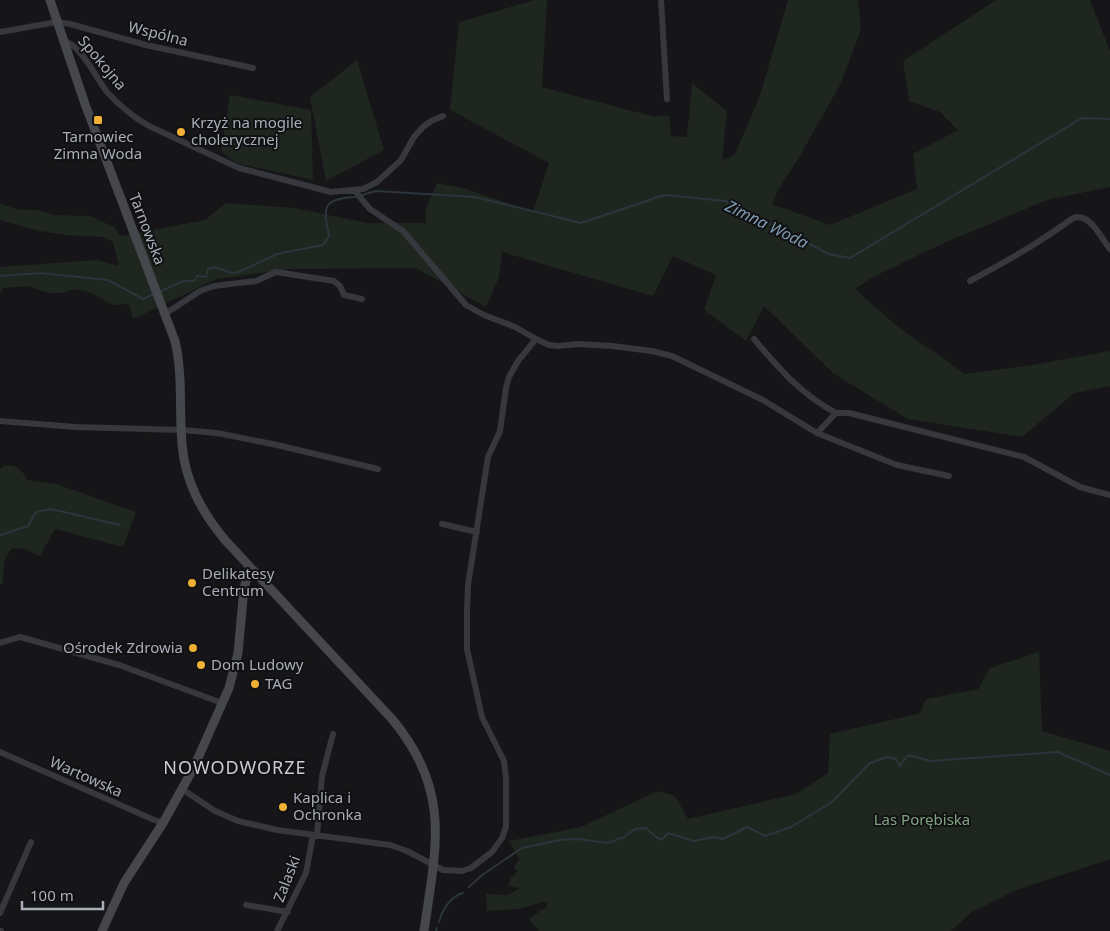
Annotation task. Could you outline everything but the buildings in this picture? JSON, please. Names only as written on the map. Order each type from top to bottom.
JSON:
[{"type":"main road","name":"Tarnowska","points":[[50,0],[92,122],[175,341],[180,362],[184,459],[203,511],[214,527],[253,571],[392,719],[418,755],[430,788],[435,814],[436,834],[424,931]]},
{"type":"main road","points":[[102,931],[124,883],[163,823],[182,789],[222,703],[234,674],[238,653],[244,588],[247,578],[253,571]]},
{"type":"street","points":[[661,0],[668,99]]},
{"type":"street","points":[[0,32],[57,22]]},
{"type":"street","name":"Wspólna","points":[[57,22],[146,45],[253,68]]},
{"type":"street","name":"Spokojna","points":[[63,41],[70,42],[76,48],[106,90],[138,120],[238,168],[331,192],[354,190],[370,186],[384,177],[401,160],[414,137],[423,127],[443,116]]},
{"type":"street","points":[[354,190],[370,209],[402,231],[466,304],[484,315],[515,327],[549,345],[612,346],[652,350],[672,356],[763,400],[818,433],[897,465],[950,476]]},
{"type":"street","points":[[970,281],[1016,256],[1077,216],[1082,216],[1087,220],[1110,249]]},
{"type":"street","points":[[165,314],[200,291],[214,286],[256,281],[276,272],[334,281],[340,286],[344,296],[362,299]]},
{"type":"street","points":[[182,789],[215,812],[226,817],[277,830],[390,845],[407,851],[443,870],[455,872],[471,868],[498,845],[506,828],[504,760],[482,717],[467,649],[468,585],[488,457],[500,431],[506,388],[513,369],[536,339]]},
{"type":"street","points":[[754,339],[805,394],[836,413]]},
{"type":"street","points":[[818,433],[836,413],[842,412],[1024,457],[1080,487],[1110,495]]},
{"type":"street","points":[[0,421],[75,427],[182,430],[217,433],[378,469]]},
{"type":"street","points":[[442,524],[477,532]]},
{"type":"street","points":[[0,643],[20,637],[119,665],[222,703]]},
{"type":"street","name":"Zalaski","points":[[277,931],[306,873],[315,835],[322,776],[333,734]]},
{"type":"street","name":"Wartowska","points":[[0,752],[152,820],[163,823]]},
{"type":"street","points":[[0,913],[31,842]]},
{"type":"street","points":[[246,904],[288,912]]},
{"type":"green space","points":[[535,0],[547,0],[542,87],[655,117],[669,115],[671,136],[687,137],[692,83],[727,111],[722,161],[735,154],[760,95],[788,0],[858,0],[861,30],[840,85],[777,192],[772,204],[830,225],[917,189],[913,154],[958,130],[940,112],[909,101],[903,61],[996,0],[1090,0],[1110,51],[1110,187],[1047,200],[946,242],[875,276],[855,289],[897,326],[965,374],[1033,365],[1110,351],[1110,386],[1074,393],[1022,437],[908,419],[834,374],[764,306],[746,341],[704,310],[716,275],[673,256],[653,296],[502,252],[499,277],[486,307],[416,268],[291,269],[217,279],[133,319],[129,304],[113,305],[89,292],[75,289],[61,293],[48,293],[29,286],[4,288],[0,293],[0,267],[97,260],[119,266],[113,242],[103,237],[65,235],[40,231],[0,220],[0,204],[20,210],[37,210],[53,215],[90,216],[114,227],[121,236],[205,220],[226,203],[295,208],[367,223],[426,223],[426,208],[437,183],[463,188],[533,212],[549,163],[450,110],[459,22]]},
{"type":"green space","points":[[357,60],[384,150],[326,181],[310,97]]},
{"type":"green space","points":[[230,95],[311,110],[313,180],[236,163],[221,152]]},
{"type":"green space","points":[[5,465],[19,468],[27,480],[56,484],[136,512],[123,547],[55,529],[40,556],[25,549],[13,548],[6,557],[2,584],[0,584],[0,469]]},
{"type":"green space","name":"Las Porębiska","points":[[1039,652],[1042,731],[1110,751],[1110,859],[1016,890],[972,912],[951,931],[539,931],[529,919],[547,906],[547,901],[518,909],[487,911],[486,894],[508,895],[520,888],[508,886],[511,878],[517,872],[514,867],[519,859],[509,841],[581,827],[658,791],[675,796],[688,819],[796,794],[828,773],[830,734],[921,713],[926,699],[978,689],[990,668]]},
{"type":"waterway","name":"Zimna Woda","points":[[362,195],[376,191],[475,197],[581,223],[664,195],[725,201],[829,254],[850,258],[1082,118],[1110,119]]},
{"type":"waterway","name":"Zimna Woda","points":[[159,292],[183,281],[194,281],[197,276],[206,277],[208,269],[214,267],[232,273],[239,272],[277,254],[323,245],[329,236],[326,218],[327,206],[336,200],[355,197]]},
{"type":"waterway","name":"Zimna Woda","points":[[0,276],[41,273],[108,280],[143,299],[154,294]]},
{"type":"waterway","points":[[0,535],[28,526],[36,512],[51,509],[120,525]]},
{"type":"waterway","points":[[469,887],[482,875],[522,848],[560,840],[578,839],[608,843],[624,837],[635,829],[646,828],[662,840],[668,833],[694,841],[713,837],[723,839],[747,827],[765,836],[791,827],[832,802],[870,763],[887,757],[896,759],[900,766],[908,755],[931,761],[1058,752],[1110,775]]},
{"type":"waterway","points":[[439,922],[448,904],[455,897],[463,893]]},
{"type":"place","name":"Tarnowiec Zimna Woda","points":[[98,120]]},
{"type":"place","name":"Krzyż na mogile cholerycznej","points":[[181,132]]},
{"type":"place","name":"Delikatesy Centrum","points":[[192,583]]},
{"type":"place","name":"Ośrodek Zdrowia","points":[[193,648]]},
{"type":"place","name":"Dom Ludowy","points":[[201,665]]},
{"type":"place","name":"TAG","points":[[255,684]]},
{"type":"place","name":"Kaplica i Ochronka","points":[[283,807]]},
{"type":"district","name":"NOWODWORZE","points":[[235,768]]}]
